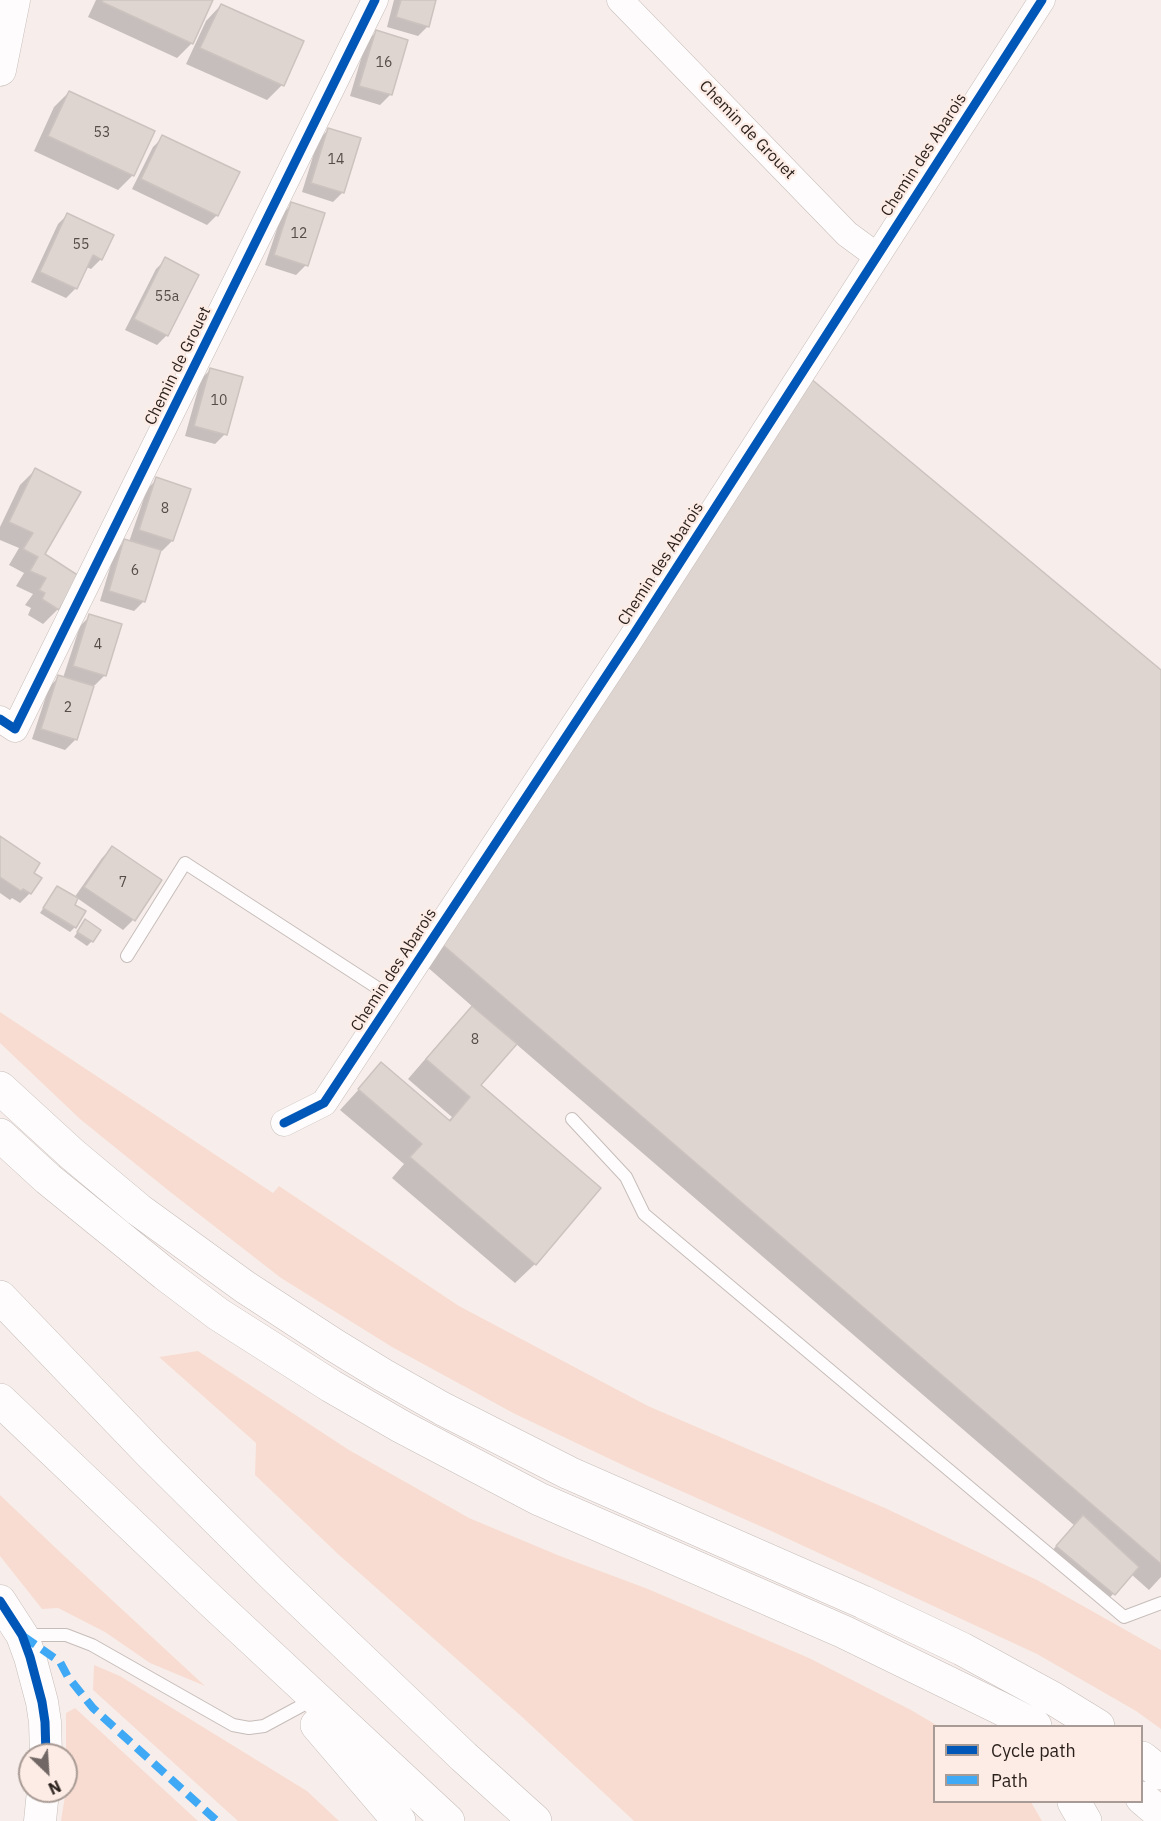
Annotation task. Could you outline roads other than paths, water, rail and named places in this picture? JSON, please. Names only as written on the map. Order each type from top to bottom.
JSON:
[{"type":"highway","points":[[0,1088],[72,1154],[139,1210],[245,1287],[373,1369],[452,1413],[569,1473],[863,1602],[952,1644],[1054,1699],[1096,1725]]},
{"type":"highway","points":[[0,1135],[48,1179],[218,1314],[322,1380],[402,1427],[539,1499],[844,1632],[1033,1725]]},
{"type":"highway","points":[[0,1297],[151,1454],[273,1575],[464,1757],[535,1821]]},
{"type":"highway","points":[[0,1400],[208,1598],[448,1821]]},
{"type":"highway","points":[[208,1598],[399,1821]]},
{"type":"highway","points":[[939,1678],[1002,1725]]},
{"type":"highway","points":[[1143,1759],[1161,1773]]},
{"type":"highway","points":[[1143,1799],[1161,1814]]},
{"type":"highway","points":[[1075,1803],[1085,1821]]},
{"type":"street","points":[[0,70],[14,0]]},
{"type":"street","name":"Chemin de Grouet","points":[[0,719],[15,729],[375,0]]},
{"type":"street","name":"Chemin de Grouet","points":[[620,0],[847,234],[877,256]]},
{"type":"street","name":"Chemin des Abarois","points":[[284,1123],[324,1103],[632,637],[1042,0]]},
{"type":"street","points":[[0,1600],[22,1635],[30,1657],[42,1702],[46,1743]]},
{"type":"street","points":[[40,1821],[42,1803]]},
{"type":"lane","points":[[127,956],[185,863],[393,998]]},
{"type":"lane","points":[[572,1119],[626,1177],[644,1214],[1124,1617],[1161,1603]]},
{"type":"lane","points":[[22,1635],[66,1635],[92,1645],[233,1725],[249,1728],[264,1726],[301,1706]]}]
